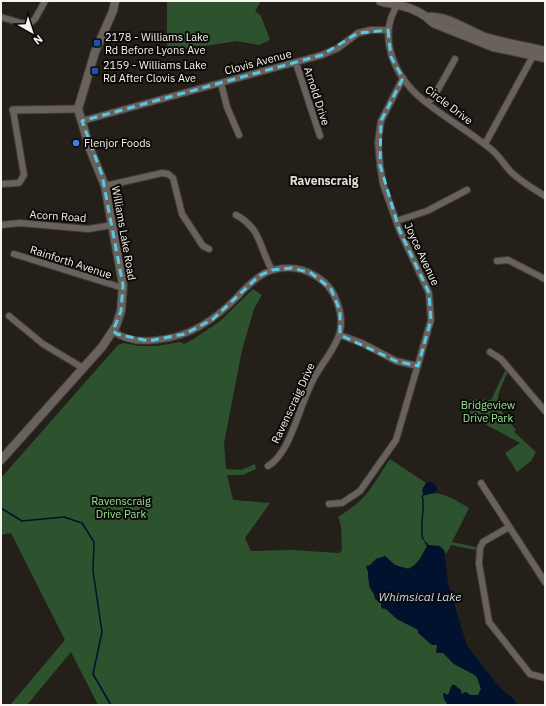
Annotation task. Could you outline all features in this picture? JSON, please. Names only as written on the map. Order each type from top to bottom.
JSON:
[{"type":"main road","points":[[78,109],[96,52],[113,11],[115,1]]},
{"type":"main road","points":[[380,1],[388,4],[398,2],[428,17],[433,23],[484,44],[533,56],[545,55]]},
{"type":"main road","points":[[428,17],[436,16],[472,32],[545,55]]},
{"type":"main road","name":"Williams Lake Road","points":[[1,460],[102,347],[112,331],[121,311],[123,288],[105,186],[90,149],[78,109]]},
{"type":"street","points":[[1,17],[28,24],[35,19],[45,1]]},
{"type":"street","name":"Circle Drive","points":[[398,2],[388,30],[388,43],[391,57],[403,78],[428,103],[494,151],[511,172],[545,196]]},
{"type":"street","name":"Clovis Avenue","points":[[82,121],[221,82],[296,63],[331,52],[358,33],[371,30],[388,30]]},
{"type":"street","points":[[485,144],[533,56]]},
{"type":"street","points":[[428,103],[436,93],[455,59]]},
{"type":"street","name":"Arnold Drive","points":[[296,63],[320,136]]},
{"type":"street","name":"Joyce Avenue","points":[[329,504],[342,503],[360,492],[396,440],[431,320],[431,304],[426,284],[396,221],[383,184],[380,165],[378,142],[383,116],[403,78]]},
{"type":"street","points":[[221,82],[227,107],[239,135]]},
{"type":"street","points":[[1,184],[19,183],[24,175],[13,110],[78,109]]},
{"type":"street","points":[[105,186],[162,173],[168,174],[173,178],[182,214],[203,246],[209,249]]},
{"type":"street","points":[[396,221],[427,211],[467,190]]},
{"type":"street","points":[[236,215],[247,222],[255,231],[272,270]]},
{"type":"street","name":"Acorn Road","points":[[1,225],[20,223],[88,229],[113,225]]},
{"type":"street","name":"Rainforth Avenue","points":[[14,254],[123,288]]},
{"type":"street","points":[[497,261],[508,260],[545,279]]},
{"type":"street","name":"Ravenscraig Drive","points":[[112,331],[126,338],[148,341],[185,334],[213,319],[253,281],[272,270],[285,268],[299,269],[312,273],[327,285],[334,294],[340,311],[342,322],[340,335],[312,381],[286,445],[268,466]]},
{"type":"street","points":[[9,316],[43,344],[83,368]]},
{"type":"street","points":[[340,335],[362,343],[392,360],[418,366]]},
{"type":"street","points":[[490,352],[501,359],[545,411]]},
{"type":"street","points":[[481,483],[545,582]]},
{"type":"street","points":[[509,527],[483,542],[480,548],[479,564],[489,622],[530,674],[545,678]]},
{"type":"highlighted area","points":[[388,30],[391,57],[403,78],[381,121],[380,165],[399,229],[429,293],[431,320],[418,366],[396,361],[340,335],[340,311],[331,289],[311,273],[292,268],[272,270],[259,276],[213,319],[185,334],[148,341],[117,334],[113,331],[121,311],[123,285],[102,175],[82,121],[322,55],[358,33]]},
{"type":"green space","points":[[167,1],[261,1],[255,11],[261,16],[270,40],[259,45],[237,41],[167,52]]},
{"type":"green space","name":"Ravenscraig Drive Park","points":[[253,289],[262,295],[254,309],[242,350],[224,443],[226,469],[241,470],[255,464],[256,469],[243,475],[227,475],[233,500],[270,503],[245,538],[251,551],[291,550],[339,553],[342,550],[341,529],[338,517],[363,498],[390,459],[426,483],[422,490],[423,496],[435,493],[441,494],[469,508],[452,542],[476,547],[475,550],[451,545],[446,554],[444,550],[429,545],[423,539],[427,546],[419,560],[411,567],[407,569],[395,565],[385,556],[376,559],[366,568],[369,572],[369,583],[378,602],[381,603],[381,608],[386,609],[397,619],[418,629],[430,644],[437,645],[438,653],[443,652],[454,664],[477,677],[481,689],[478,695],[470,695],[466,692],[462,694],[455,685],[451,686],[448,695],[443,693],[444,699],[448,705],[98,705],[71,652],[27,705],[10,705],[65,640],[11,533],[1,535],[1,478],[118,345],[123,343],[140,346],[157,346],[180,342],[184,344],[220,321]]},
{"type":"green space","name":"Bridgeview Drive Park","points":[[506,369],[508,372],[500,390],[498,403],[503,414],[516,430],[514,432],[536,452],[531,461],[517,472],[505,453],[520,443],[470,416],[471,399],[491,400]]},
{"type":"water","points":[[431,482],[436,485],[437,490],[434,493],[422,496],[424,493],[422,490],[426,483]]},
{"type":"water","name":"Whimsical Lake","points":[[423,539],[428,545],[440,546],[444,550],[448,583],[467,646],[501,689],[515,700],[517,705],[448,705],[444,699],[443,693],[448,695],[453,684],[461,690],[462,694],[466,692],[470,695],[478,695],[481,689],[477,677],[454,664],[443,653],[436,653],[437,645],[432,645],[418,633],[418,630],[397,619],[386,609],[382,608],[381,603],[375,599],[369,586],[366,566],[371,565],[376,559],[385,556],[395,565],[409,569],[418,562],[427,546]]},
{"type":"waterway","points":[[422,496],[423,539]]},
{"type":"waterway","points":[[1,508],[22,521],[64,517],[82,523],[94,542],[93,571],[102,632],[93,674],[111,705]]},
{"type":"place","name":"2178 - Williams Lake Rd Before Lyons Ave","points":[[97,43]]},
{"type":"place","name":"2159 - Williams Lake Rd After Clovis Ave","points":[[95,71]]},
{"type":"place","name":"Flenjor Foods","points":[[76,143]]},
{"type":"district","name":"Ravenscraig","points":[[324,181]]}]
